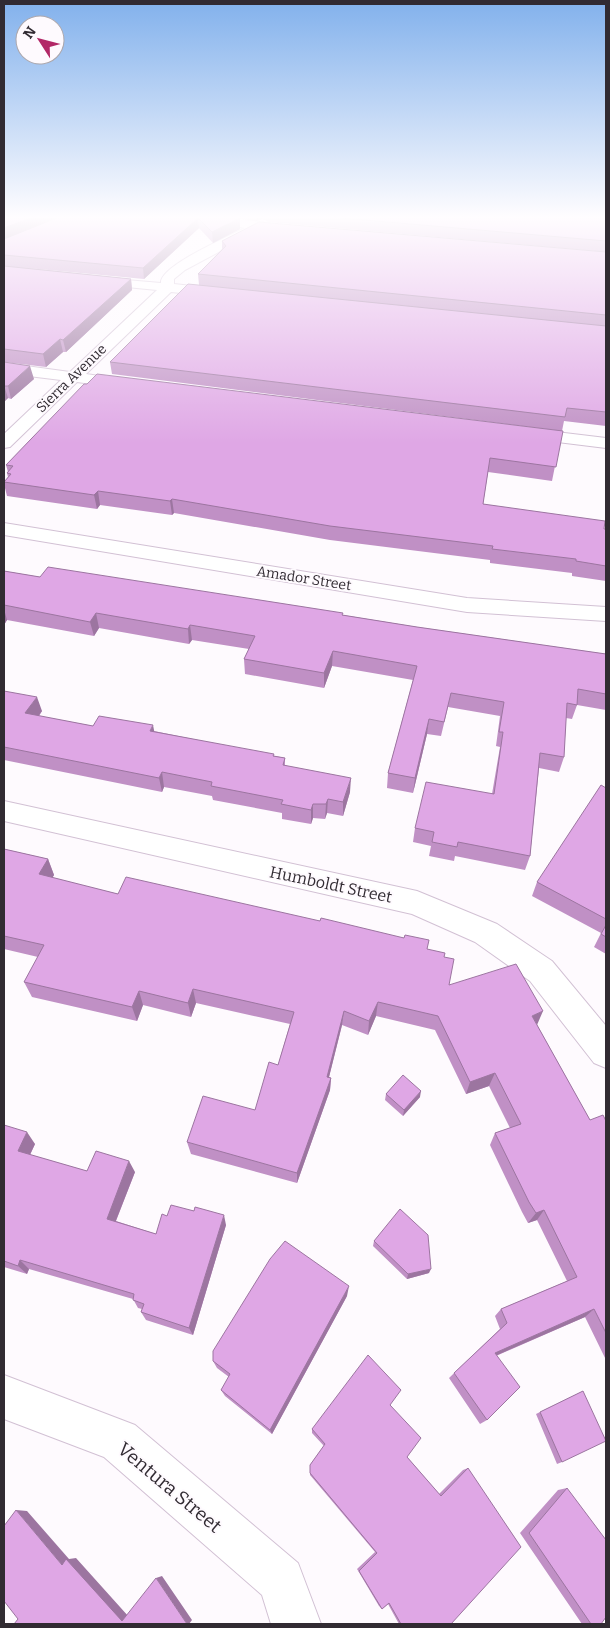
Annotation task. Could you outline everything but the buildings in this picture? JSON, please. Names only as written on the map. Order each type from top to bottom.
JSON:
[{"type":"street","name":"Sierra Avenue","points":[[4,443],[165,291]]},
{"type":"street","points":[[197,291],[236,295]]},
{"type":"street","points":[[4,368],[141,385]]},
{"type":"street","points":[[507,431],[606,443]]},
{"type":"street","name":"Amador Street","points":[[4,529],[467,605],[606,614]]},
{"type":"street","name":"Humboldt Street","points":[[4,811],[417,903],[486,933],[541,970],[606,1052]]},
{"type":"street","name":"Ventura Street","points":[[4,1397],[119,1441],[281,1580],[296,1624]]}]
